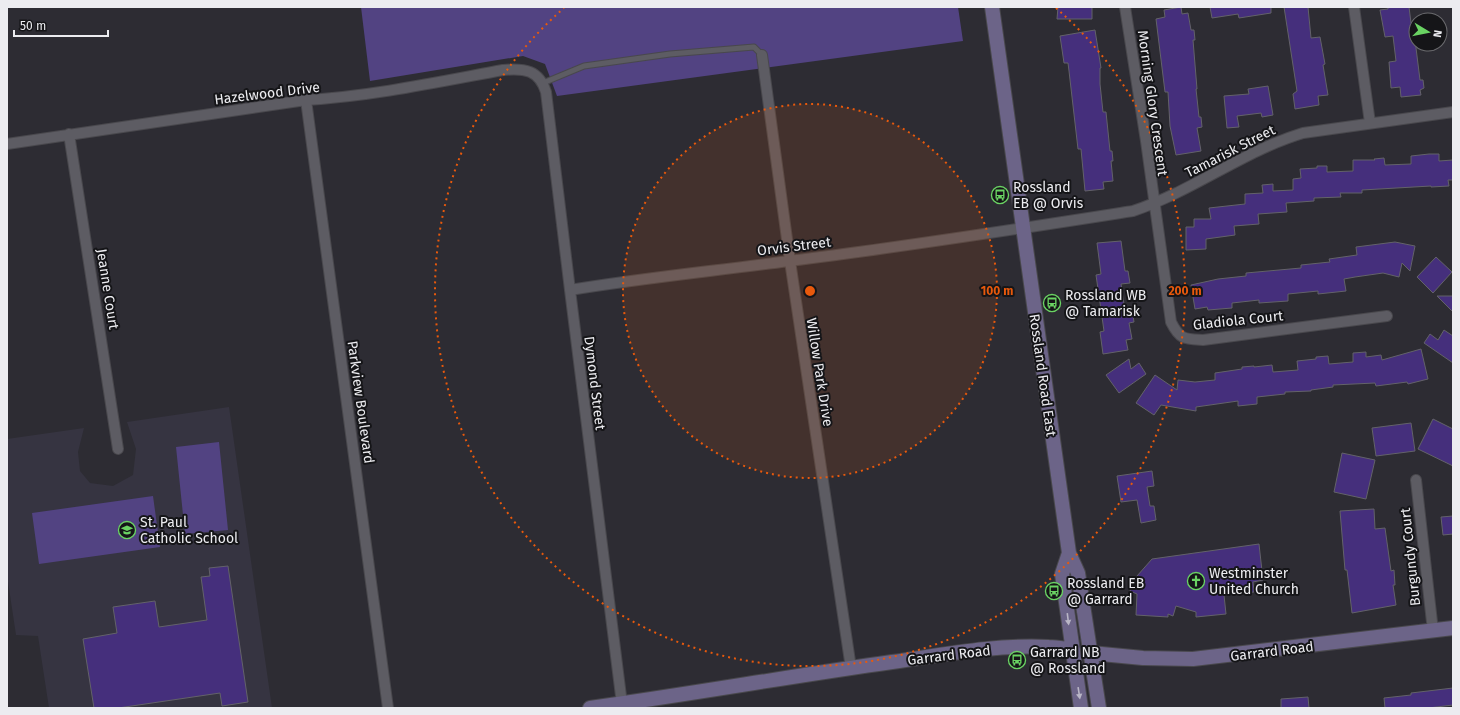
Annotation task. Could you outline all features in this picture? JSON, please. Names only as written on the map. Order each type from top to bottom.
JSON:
[{"type":"main road","name":"Rossland Road East","points":[[992,7],[1022,229],[1069,553],[1078,573],[1099,708]]},
{"type":"main road","name":"Rossland Road East","points":[[1069,553],[1062,574],[1081,708]]},
{"type":"main road","name":"Garrard Road","points":[[1091,653],[1143,658],[1192,659],[1453,628]]},
{"type":"main road","name":"Garrard Road","points":[[590,708],[851,668],[1013,647],[1050,647],[1073,650]]},
{"type":"street","name":"Morning Glory Crescent","points":[[1125,7],[1146,141],[1153,204]]},
{"type":"street","points":[[1354,7],[1370,123]]},
{"type":"street","name":"Willow Park Drive","points":[[762,55],[790,261],[851,668]]},
{"type":"street","name":"Hazelwood Drive","points":[[7,144],[306,100],[339,98],[401,89],[504,70],[517,69],[530,71],[543,83]]},
{"type":"street","name":"Dymond Street","points":[[543,83],[546,92],[622,704]]},
{"type":"street","name":"Parkview Boulevard","points":[[306,100],[388,708]]},
{"type":"street","name":"Tamarisk Street","points":[[1022,229],[1133,211],[1180,192],[1283,139],[1303,133],[1453,112]]},
{"type":"street","name":"Jeanne Court","points":[[69,134],[118,449]]},
{"type":"street","name":"Gladiola Court","points":[[1153,204],[1171,322],[1177,334],[1187,339],[1203,340],[1387,316]]},
{"type":"street","name":"Orvis Street","points":[[570,290],[625,281],[790,261],[1022,229]]},
{"type":"street","name":"Burgundy Court","points":[[1416,480],[1433,631]]},
{"type":"street","name":"Garrard Road","points":[[1073,650],[1091,653]]},
{"type":"lane","points":[[543,83],[584,66],[670,54],[754,47],[762,55]]},
{"type":"shaded area","points":[[361,7],[958,7],[963,41],[557,96],[545,64],[523,56],[370,81]]},
{"type":"shaded area","name":"St. Paul Catholic School","points":[[229,407],[272,708],[49,708],[38,636],[16,635],[7,575],[7,439],[84,428],[78,452],[80,471],[90,483],[113,486],[133,475],[136,449],[127,422]]},
{"type":"shaded area","points":[[219,442],[228,530],[185,534],[176,447]]},
{"type":"shaded area","points":[[153,496],[160,547],[39,564],[32,513]]},
{"type":"building","points":[[1058,7],[1092,7],[1092,19],[1057,19]]},
{"type":"building","points":[[1181,7],[1182,14],[1188,13],[1191,30],[1194,30],[1195,40],[1193,40],[1196,89],[1199,117],[1201,117],[1202,127],[1197,128],[1201,151],[1176,155],[1170,126],[1168,92],[1165,92],[1156,19],[1165,17],[1164,10]]},
{"type":"building","points":[[1210,7],[1271,7],[1271,13],[1239,18],[1238,14],[1212,18]]},
{"type":"building","points":[[1284,7],[1308,7],[1311,38],[1320,37],[1325,64],[1323,65],[1328,95],[1318,96],[1319,105],[1295,109],[1293,94],[1297,91]]},
{"type":"building","points":[[1388,7],[1409,7],[1408,52],[1416,52],[1420,80],[1423,80],[1424,88],[1420,90],[1421,95],[1401,97],[1400,87],[1391,88],[1389,62],[1396,61],[1393,36],[1385,37],[1380,10],[1388,9]]},
{"type":"building","points":[[1095,30],[1101,68],[1100,84],[1103,112],[1106,112],[1110,151],[1112,151],[1113,161],[1111,161],[1113,181],[1103,182],[1104,189],[1085,191],[1081,149],[1078,149],[1068,63],[1064,63],[1060,36]]},
{"type":"building","points":[[1268,86],[1273,115],[1262,117],[1261,113],[1237,116],[1239,127],[1227,128],[1224,96],[1249,94],[1248,89]]},
{"type":"building","points":[[1439,154],[1439,161],[1453,160],[1453,180],[1448,180],[1449,186],[1362,190],[1362,193],[1340,193],[1341,197],[1314,198],[1314,201],[1286,203],[1287,212],[1258,214],[1259,224],[1234,226],[1235,235],[1206,239],[1206,249],[1186,250],[1186,227],[1194,227],[1194,219],[1211,219],[1209,208],[1245,204],[1245,194],[1263,193],[1262,185],[1273,184],[1273,191],[1293,190],[1293,179],[1301,178],[1300,169],[1327,166],[1327,172],[1353,171],[1353,160],[1375,160],[1374,159],[1384,158],[1385,165],[1411,164],[1411,156]]},
{"type":"building","points":[[1121,241],[1125,271],[1128,271],[1130,283],[1121,284],[1125,311],[1132,310],[1134,322],[1129,323],[1132,339],[1126,340],[1128,350],[1103,354],[1100,332],[1104,331],[1096,275],[1101,274],[1097,243]]},
{"type":"building","points":[[1395,242],[1415,246],[1410,271],[1402,263],[1399,277],[1383,273],[1355,277],[1344,279],[1346,291],[1318,294],[1318,291],[1288,294],[1288,301],[1259,303],[1259,300],[1232,303],[1232,308],[1208,310],[1207,307],[1195,309],[1191,285],[1218,279],[1246,276],[1246,273],[1301,268],[1301,265],[1330,262],[1329,259],[1357,255],[1356,247]]},
{"type":"building","points":[[1436,257],[1452,272],[1433,293],[1417,277]]},
{"type":"building","points":[[1437,296],[1453,296],[1453,312]]},
{"type":"building","points":[[1444,330],[1453,336],[1453,363],[1424,343],[1430,334],[1438,340]]},
{"type":"building","points":[[1421,349],[1428,379],[1408,384],[1407,382],[1376,386],[1375,383],[1333,385],[1333,387],[1311,391],[1285,392],[1285,394],[1257,397],[1257,404],[1238,406],[1238,401],[1196,407],[1196,411],[1161,405],[1154,415],[1136,403],[1155,375],[1177,390],[1178,380],[1195,382],[1215,380],[1215,373],[1242,369],[1242,367],[1272,365],[1273,372],[1298,370],[1297,361],[1316,359],[1316,357],[1328,356],[1329,364],[1353,362],[1353,353],[1366,352],[1366,357],[1381,355],[1382,360]]},
{"type":"building","points":[[1129,359],[1131,369],[1139,363],[1146,374],[1119,393],[1106,375]]},
{"type":"building","points":[[1433,419],[1453,429],[1453,466],[1418,449]]},
{"type":"building","points":[[1411,423],[1415,451],[1376,456],[1372,428]]},
{"type":"building","points":[[1342,453],[1375,460],[1366,499],[1334,492]]},
{"type":"building","points":[[1152,471],[1154,486],[1147,487],[1150,506],[1154,506],[1156,520],[1141,523],[1137,500],[1121,502],[1117,476]]},
{"type":"building","points":[[1374,509],[1375,529],[1385,528],[1391,571],[1394,570],[1395,585],[1393,585],[1396,605],[1352,613],[1347,570],[1345,570],[1340,511]]},
{"type":"building","points":[[1453,516],[1453,534],[1443,535],[1441,517]]},
{"type":"building","name":"Westminster United Church","points":[[1259,544],[1263,580],[1253,582],[1254,592],[1224,595],[1226,614],[1196,617],[1196,612],[1176,606],[1173,616],[1168,614],[1168,617],[1136,615],[1137,594],[1130,591],[1137,576],[1152,559]]},
{"type":"building","points":[[228,566],[248,702],[222,706],[220,693],[118,708],[94,708],[83,639],[117,633],[113,607],[155,601],[159,627],[207,620],[201,577],[210,576],[209,568]]},
{"type":"building","points":[[1453,688],[1453,705],[1428,708],[1385,708],[1384,698]]},
{"type":"building","points":[[1308,697],[1309,708],[1281,708],[1281,699]]},
{"type":"place","name":"Rossland EB @ Orvis","points":[[1000,195]]},
{"type":"place","name":"Rossland WB @ Tamarisk","points":[[1052,303]]},
{"type":"place","name":"St. Paul Catholic School","points":[[127,530]]},
{"type":"place","name":"Westminster United Church","points":[[1196,581]]},
{"type":"place","name":"Rossland EB @ Garrard","points":[[1054,591]]},
{"type":"place","name":"Garrard NB @ Rossland","points":[[1017,660]]}]
